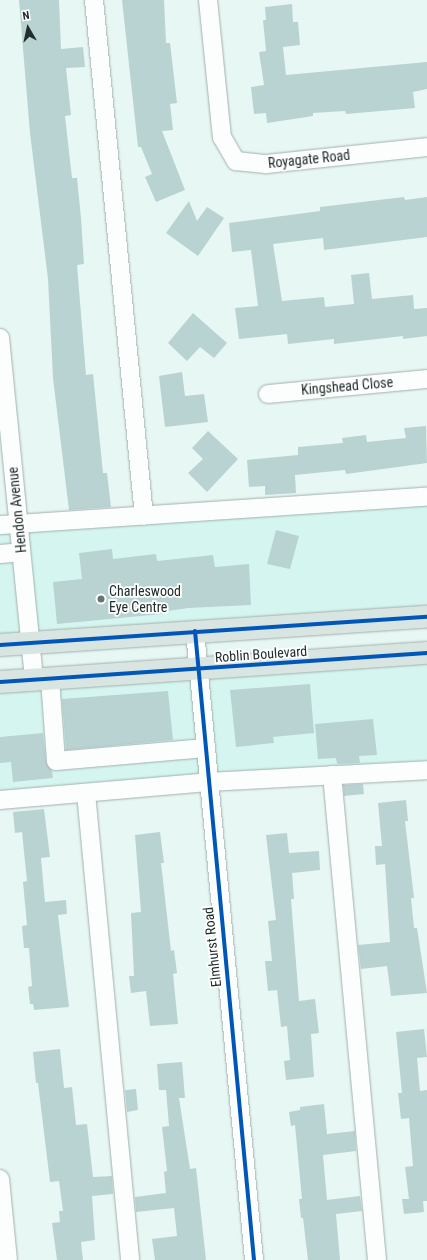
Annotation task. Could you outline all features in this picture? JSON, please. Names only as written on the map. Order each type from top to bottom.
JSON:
[{"type":"main road","name":"Roblin Boulevard","points":[[0,645],[427,617]]},
{"type":"main road","name":"Roblin Boulevard","points":[[0,682],[427,653]]},
{"type":"street","points":[[94,0],[144,516]]},
{"type":"street","name":"Royagate Road","points":[[208,0],[222,137],[236,161],[266,164],[427,146]]},
{"type":"street","name":"Hendon Avenue","points":[[0,338],[7,477],[19,525],[30,642],[42,680],[56,761],[205,748]]},
{"type":"street","name":"Kingshead Close","points":[[268,394],[427,379]]},
{"type":"street","points":[[0,526],[427,497]]},
{"type":"street","points":[[0,554],[21,552]]},
{"type":"street","name":"Elmhurst Road","points":[[195,632],[254,1260]]},
{"type":"street","points":[[0,800],[208,782],[427,770]]},
{"type":"street","points":[[332,775],[377,1260]]},
{"type":"street","points":[[86,793],[130,1260]]},
{"type":"street","points":[[0,1179],[8,1260]]},
{"type":"shaded area","points":[[427,501],[427,612],[0,640],[0,530]]},
{"type":"shaded area","points":[[427,655],[427,767],[0,795],[0,686]]},
{"type":"building","points":[[19,0],[59,0],[61,49],[83,47],[85,67],[66,68],[71,115],[65,116],[72,178],[77,178],[81,218],[84,264],[77,265],[86,375],[93,374],[103,473],[107,473],[111,507],[69,510],[53,378],[48,279],[30,133]]},
{"type":"building","points":[[122,0],[164,0],[166,43],[170,43],[177,103],[170,104],[173,130],[162,131],[185,190],[156,202],[145,177],[152,174],[141,147],[138,147]]},
{"type":"building","points":[[292,4],[293,22],[298,22],[300,45],[283,47],[286,75],[427,62],[427,89],[413,92],[415,108],[346,114],[345,111],[313,113],[313,116],[267,123],[266,113],[254,114],[251,87],[264,85],[259,52],[266,51],[263,20],[266,20],[265,7]]},
{"type":"building","points":[[404,197],[405,200],[427,197],[427,237],[324,250],[323,238],[273,244],[282,301],[324,297],[325,307],[354,304],[351,275],[369,273],[372,299],[413,295],[414,309],[427,308],[427,336],[403,339],[403,336],[334,344],[334,339],[288,344],[287,334],[239,339],[235,308],[258,306],[251,250],[232,252],[229,223],[320,211],[320,207]]},
{"type":"building","points":[[189,201],[197,221],[207,207],[224,218],[198,256],[166,233]]},
{"type":"building","points":[[193,313],[227,343],[214,358],[200,347],[187,361],[168,343]]},
{"type":"building","points":[[182,372],[185,396],[204,394],[208,422],[165,427],[159,376]]},
{"type":"building","points":[[426,426],[427,463],[346,474],[345,470],[295,475],[296,493],[265,495],[265,486],[249,487],[247,460],[298,455],[298,447],[343,443],[342,438],[366,435],[367,442],[406,438],[404,428]]},
{"type":"building","points":[[208,431],[238,459],[207,492],[188,473],[203,459],[192,448]]},
{"type":"building","points":[[276,530],[299,536],[290,569],[267,564]]},
{"type":"building","points":[[112,549],[113,559],[156,554],[157,561],[213,555],[215,567],[249,564],[251,605],[188,608],[162,612],[162,614],[57,624],[53,582],[82,579],[79,553]]},
{"type":"building","points":[[310,684],[314,733],[273,737],[274,743],[236,747],[230,690]]},
{"type":"building","points":[[168,691],[173,740],[66,750],[62,699]]},
{"type":"building","points":[[373,719],[377,755],[359,756],[360,763],[337,764],[336,758],[318,759],[315,724]]},
{"type":"building","points":[[43,733],[46,762],[52,771],[53,778],[13,782],[11,762],[0,763],[0,737]]},
{"type":"building","points":[[363,784],[364,794],[344,796],[343,785]]},
{"type":"building","points":[[406,800],[408,821],[405,821],[414,898],[411,898],[414,928],[417,928],[427,993],[391,996],[387,966],[361,969],[358,945],[390,942],[385,864],[376,865],[375,846],[382,846],[378,803]]},
{"type":"building","points":[[44,809],[50,857],[41,858],[45,902],[66,900],[67,914],[58,915],[69,1007],[34,1010],[33,1004],[30,1004],[28,987],[32,986],[29,948],[24,948],[22,926],[27,925],[23,882],[27,881],[22,832],[15,833],[13,812]]},
{"type":"building","points":[[160,832],[164,863],[161,863],[171,951],[174,950],[177,973],[173,974],[178,1024],[150,1026],[146,991],[131,993],[129,976],[134,976],[131,913],[141,912],[135,835]]},
{"type":"building","points":[[287,833],[289,853],[319,851],[320,870],[292,873],[294,899],[291,899],[299,1001],[315,999],[319,1033],[311,1034],[314,1077],[286,1080],[284,1061],[290,1060],[287,1026],[281,1027],[277,990],[268,991],[265,961],[272,961],[268,921],[276,920],[266,835]]},
{"type":"building","points":[[424,1029],[427,1057],[417,1058],[420,1091],[427,1090],[427,1201],[423,1201],[424,1212],[404,1214],[402,1199],[409,1199],[405,1167],[413,1166],[409,1118],[401,1119],[398,1093],[402,1093],[396,1032]]},
{"type":"building","points":[[60,1049],[64,1088],[72,1087],[76,1125],[87,1124],[93,1177],[112,1176],[113,1194],[92,1196],[95,1240],[81,1242],[83,1260],[57,1260],[52,1223],[60,1222],[59,1211],[63,1211],[59,1181],[50,1182],[38,1083],[36,1083],[33,1052]]},
{"type":"building","points":[[182,1062],[185,1098],[179,1098],[190,1169],[196,1168],[206,1260],[155,1260],[152,1239],[177,1236],[174,1208],[136,1212],[135,1197],[166,1193],[164,1172],[167,1171],[162,1127],[169,1126],[166,1090],[159,1090],[157,1064]]},
{"type":"building","points":[[136,1089],[138,1110],[127,1112],[125,1090]]},
{"type":"building","points":[[324,1104],[327,1134],[355,1131],[356,1151],[323,1155],[327,1200],[360,1196],[362,1211],[336,1214],[340,1260],[308,1260],[299,1199],[302,1199],[295,1125],[291,1126],[289,1112],[300,1110],[300,1107]]},
{"type":"cycle path","points":[[0,645],[427,617]]},
{"type":"cycle path","points":[[195,631],[254,1260]]},
{"type":"cycle path","points":[[0,682],[427,653]]},
{"type":"place","name":"Charleswood Eye Centre","points":[[101,599]]}]
